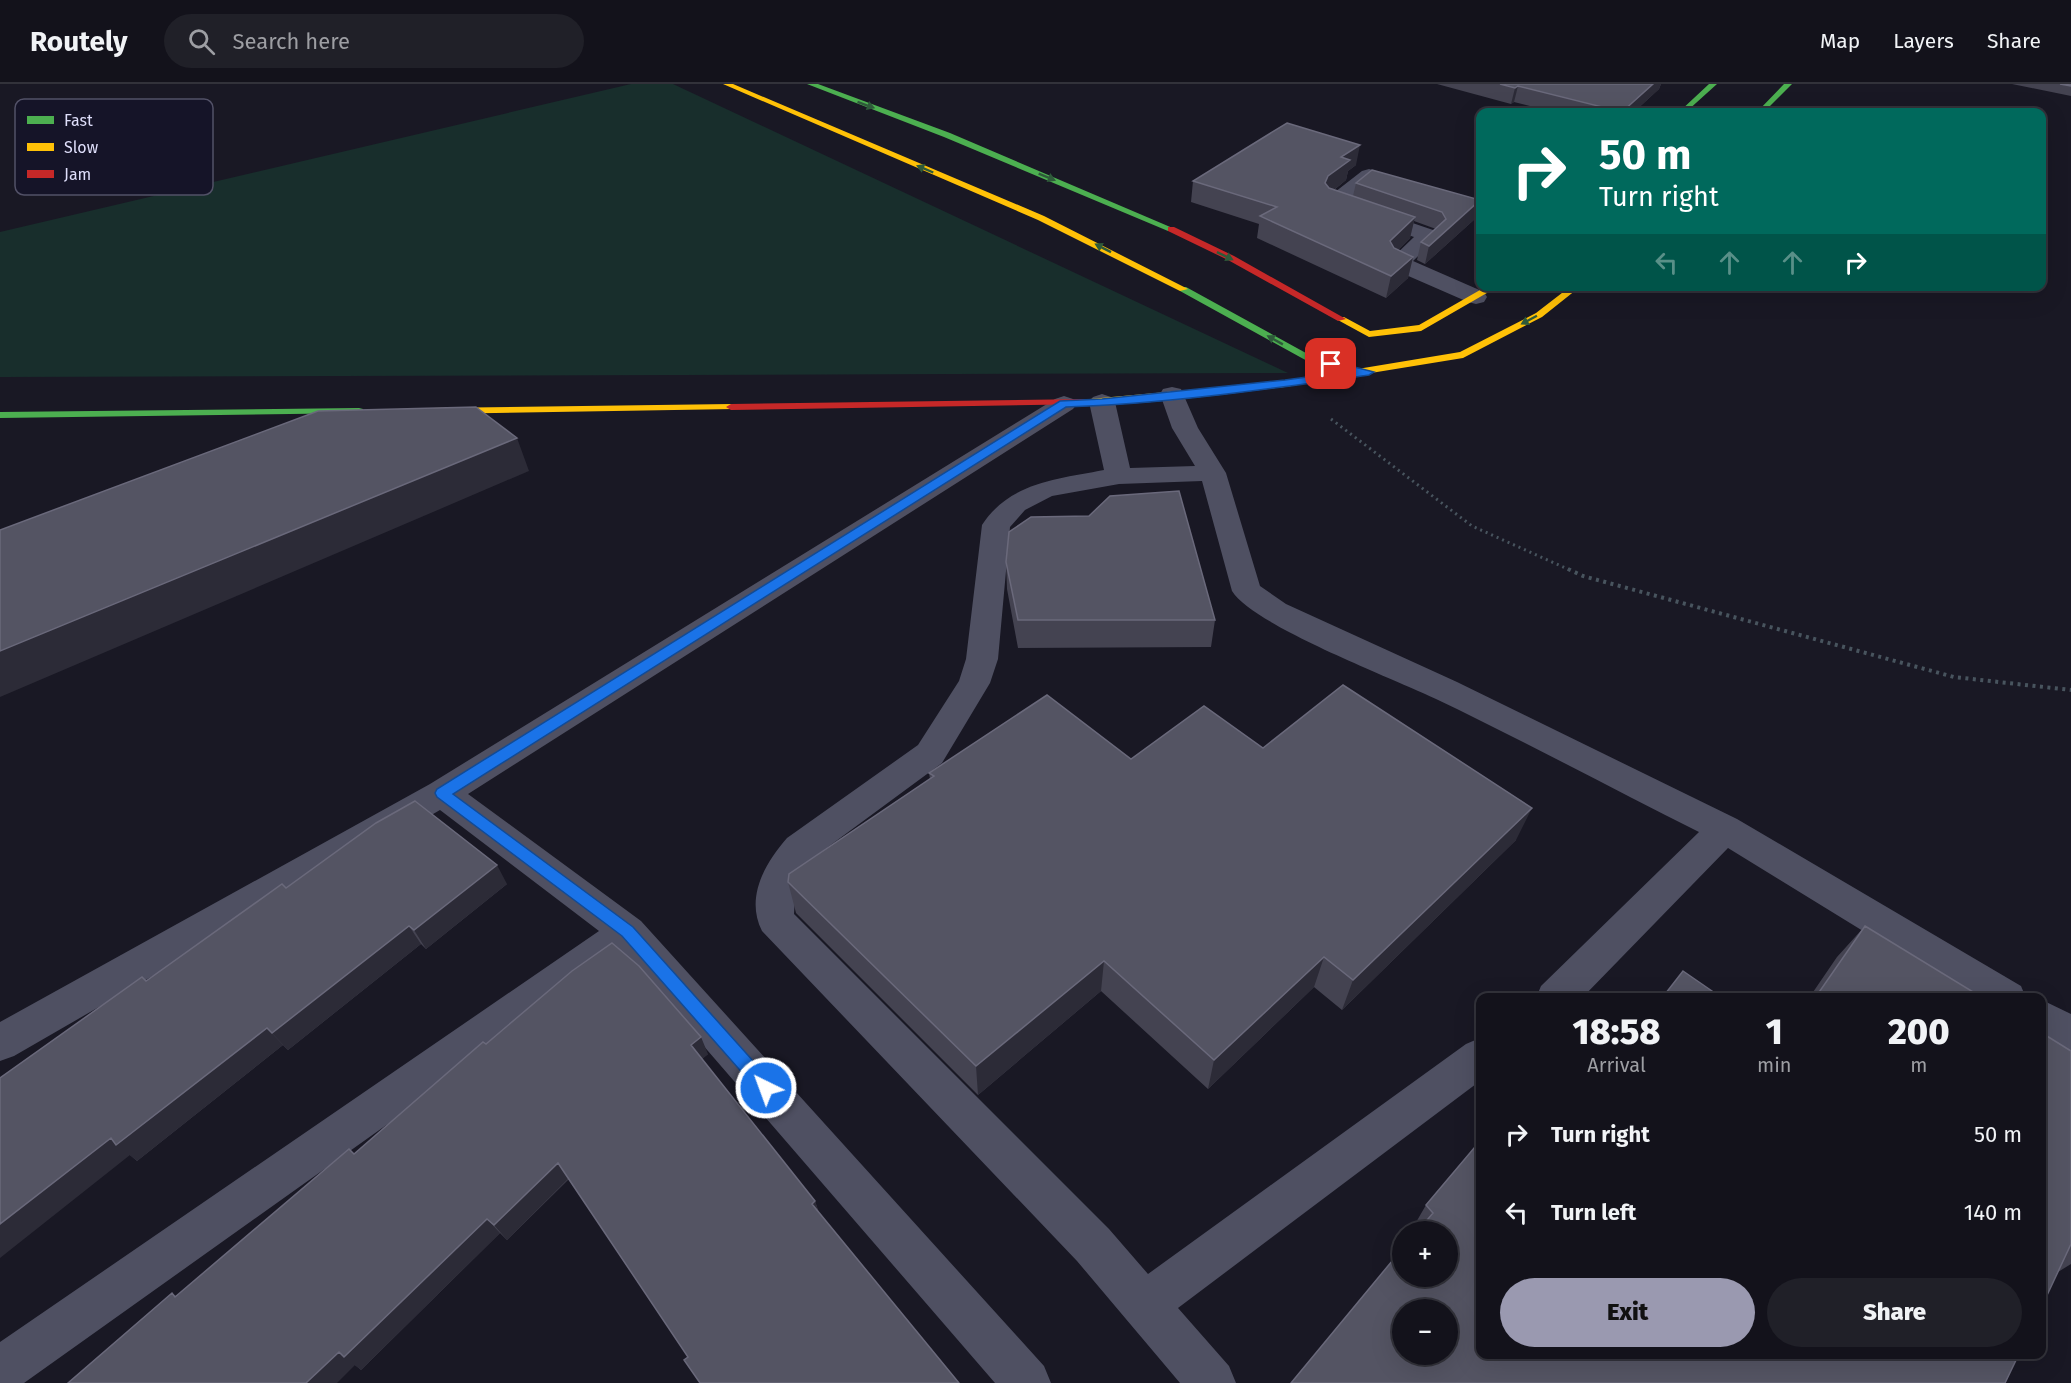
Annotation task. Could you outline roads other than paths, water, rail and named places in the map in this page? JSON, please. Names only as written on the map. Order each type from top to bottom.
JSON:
[{"type":"street","points":[[811,84],[947,135],[1152,220],[1231,258],[1369,334],[1421,328],[1486,291]]},
{"type":"street","points":[[1686,108],[1713,84]]},
{"type":"street","points":[[1764,108],[1788,84]]},
{"type":"street","points":[[732,85],[1041,218],[1181,288],[1312,360],[1369,372]]},
{"type":"street","points":[[1369,175],[1333,203],[1429,235],[1398,263],[1476,297]]},
{"type":"street","points":[[418,411],[1064,404],[1285,384],[1463,355],[1539,315],[1570,291]]},
{"type":"street","points":[[1172,394],[1185,428],[1213,473],[1247,591],[1275,611],[1446,690],[1725,830],[1999,993]]},
{"type":"street","points":[[1102,402],[1119,476]]},
{"type":"street","points":[[0,1043],[442,793],[1064,404]]},
{"type":"street","points":[[0,415],[370,411]]},
{"type":"street","points":[[1212,1383],[1094,1245],[775,920],[775,884],[783,866],[800,848],[930,754],[974,683],[982,659],[996,525],[1015,504],[1045,489],[1119,476],[1213,473]]},
{"type":"street","points":[[442,793],[628,932],[1027,1383]]},
{"type":"street","points":[[1560,993],[1725,830]]},
{"type":"street","points":[[0,1371],[628,932]]},
{"type":"street","points":[[2046,1020],[2071,1036]]},
{"type":"street","points":[[1144,1305],[1476,1060]]}]
